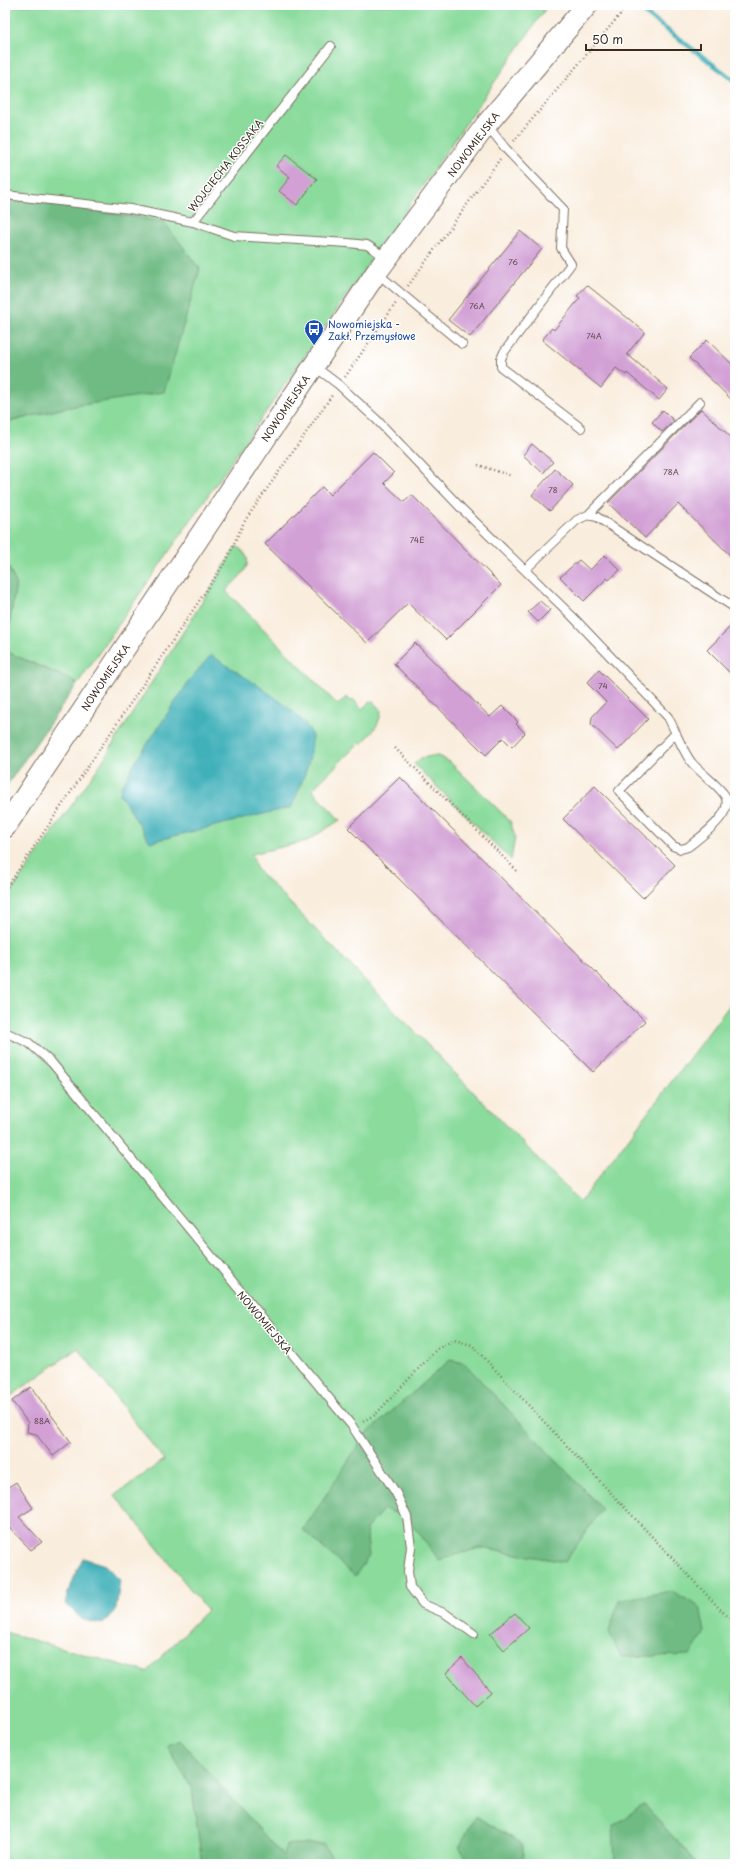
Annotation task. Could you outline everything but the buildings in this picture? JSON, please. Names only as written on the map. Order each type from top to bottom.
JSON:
[{"type":"street","name":"NOWOMIEJSKA","points":[[5,827],[382,265],[486,125],[587,5]]},
{"type":"lane","name":"WOJCIECHA KOSSAKA","points":[[5,195],[130,208],[193,222],[331,46]]},
{"type":"lane","points":[[486,125],[506,149],[563,209],[561,248],[571,264],[504,352],[501,359],[501,367],[581,428]]},
{"type":"lane","points":[[193,222],[234,236],[348,243],[367,246],[402,294],[462,344]]},
{"type":"lane","points":[[314,365],[378,420],[462,509],[572,616],[668,716],[676,732],[691,762],[725,795],[726,807],[722,817],[688,847],[681,849],[673,846],[619,791],[676,732]]},
{"type":"lane","points":[[525,570],[577,520],[588,515],[700,402]]},
{"type":"lane","points":[[588,515],[597,517],[735,608]]},
{"type":"lane","name":"NOWOMIEJSKA","points":[[5,1032],[29,1043],[42,1052],[52,1063],[118,1145],[352,1426],[396,1493],[407,1516],[411,1546],[408,1572],[410,1587],[423,1604],[446,1614],[474,1634]]},
{"type":"path","points":[[5,890],[232,552],[244,522],[402,294],[506,149],[628,5]]},
{"type":"path","points":[[478,465],[512,476]]},
{"type":"path","points":[[395,748],[517,871]]},
{"type":"path","points":[[352,1426],[375,1415],[436,1349],[454,1340],[472,1345],[735,1625]]},
{"type":"green space","points":[[5,5],[548,5],[78,683],[5,651],[16,583],[5,561],[5,423],[64,408],[5,196]]},
{"type":"green space","points":[[5,196],[164,222],[200,269],[164,392],[64,408],[5,423]]},
{"type":"green space","points":[[237,546],[245,554],[247,563],[244,572],[226,591],[338,705],[346,697],[351,701],[353,699],[362,709],[371,700],[381,710],[379,721],[372,733],[361,744],[359,743],[312,790],[340,820],[307,841],[252,854],[256,868],[580,1202],[735,998],[735,1864],[5,1864],[5,1632],[147,1672],[207,1610],[115,1495],[164,1460],[78,1348],[11,1396],[5,1386],[5,900],[100,765]]},
{"type":"green space","points":[[5,561],[16,583],[5,651]]},
{"type":"green space","points":[[5,651],[78,683],[5,788]]},
{"type":"green space","points":[[438,756],[450,762],[510,821],[515,837],[511,860],[414,764],[421,758]]},
{"type":"green space","points":[[450,1360],[464,1363],[602,1509],[565,1562],[480,1548],[439,1560],[407,1517],[384,1509],[366,1529],[369,1556],[355,1576],[303,1530],[365,1435]]},
{"type":"green space","points":[[672,1591],[700,1607],[705,1632],[690,1655],[621,1657],[609,1632],[619,1600]]},
{"type":"green space","points":[[180,1740],[284,1857],[286,1844],[323,1844],[336,1864],[202,1864],[192,1789],[167,1745]]},
{"type":"green space","points":[[644,1804],[697,1864],[615,1864],[613,1826]]},
{"type":"green space","points":[[475,1816],[523,1844],[523,1864],[472,1864],[459,1848]]},
{"type":"water","points":[[211,655],[285,705],[308,728],[312,737],[312,746],[308,763],[292,807],[150,842],[120,794],[121,787],[136,761],[191,678]]},
{"type":"water","points":[[83,1558],[105,1565],[120,1580],[116,1609],[103,1624],[83,1620],[65,1603],[72,1580]]},
{"type":"waterway","points":[[638,8],[735,81]]},
{"type":"place","name":"Nowomiejska - Zakł. Przemysłowe","points":[[314,346]]}]
